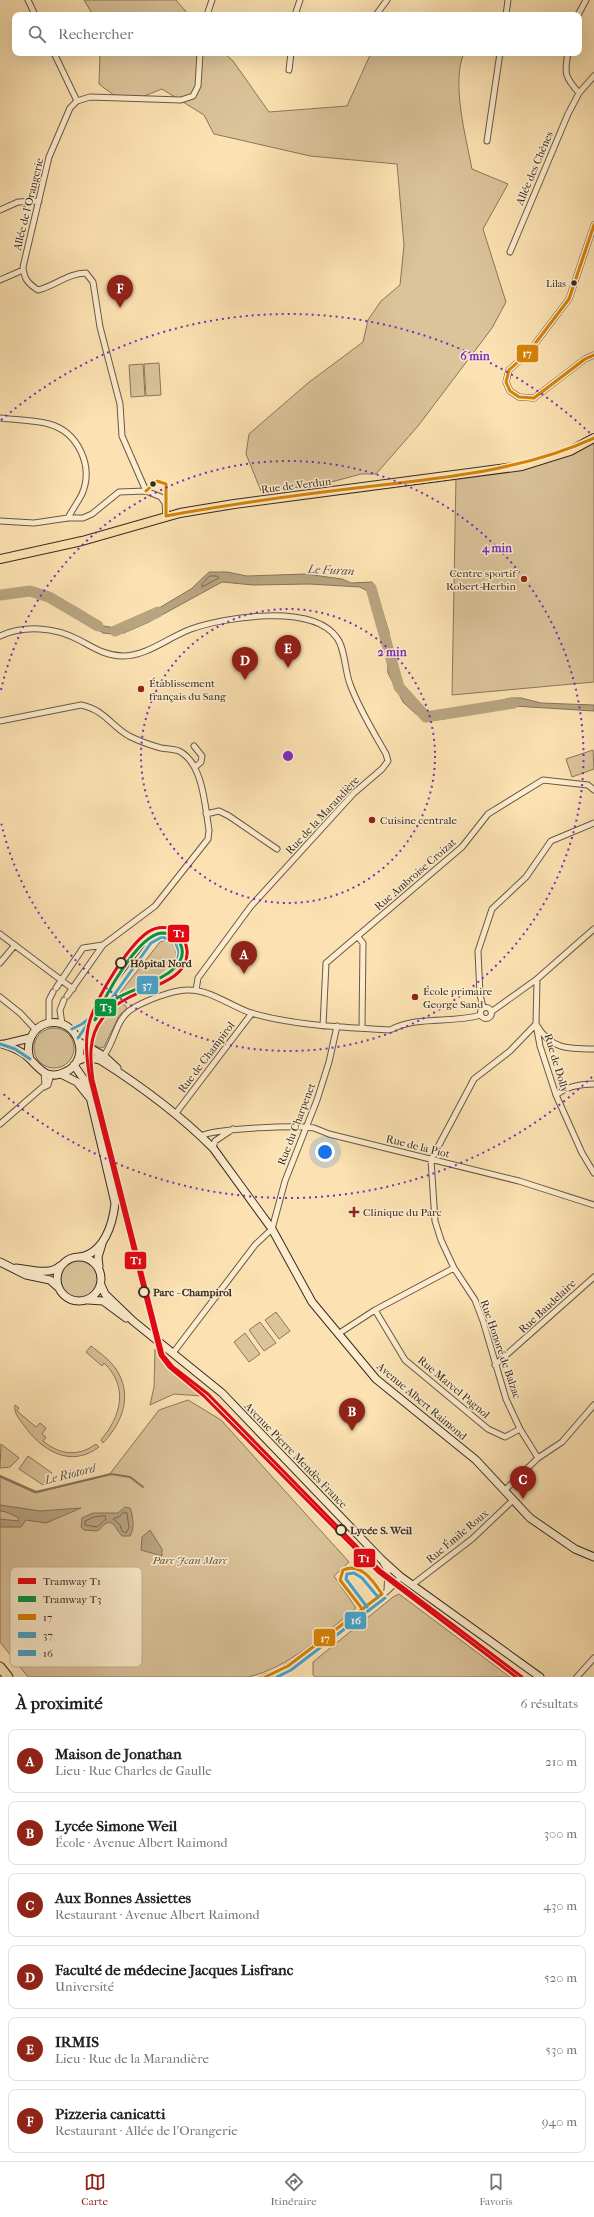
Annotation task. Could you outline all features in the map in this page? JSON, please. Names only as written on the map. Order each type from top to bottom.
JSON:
[{"type":"highway","points":[[0,1667],[8,1677]]},
{"type":"main road","name":"Rue de Verdun","points":[[0,559],[82,541],[166,516],[234,504],[522,466],[570,451],[594,438]]},
{"type":"street","points":[[28,0],[34,12]]},
{"type":"street","points":[[208,12],[212,0]]},
{"type":"street","points":[[296,12],[300,0]]},
{"type":"street","points":[[378,12],[387,0]]},
{"type":"street","points":[[506,12],[508,0]]},
{"type":"street","points":[[580,12],[586,0]]},
{"type":"street","points":[[55,56],[77,101],[90,97],[181,100],[192,96],[198,86],[200,56]]},
{"type":"street","points":[[289,70],[291,56]]},
{"type":"street","points":[[487,141],[500,56]]},
{"type":"street","points":[[567,56],[565,69],[566,79],[579,93]]},
{"type":"street","name":"Allée des Chênes","points":[[510,252],[568,114],[579,93],[594,76]]},
{"type":"street","name":"Allée de l'Orangerie","points":[[23,270],[50,157],[70,108],[77,101]]},
{"type":"street","points":[[0,210],[18,202],[39,201]]},
{"type":"street","points":[[594,225],[569,299],[528,353],[509,370],[506,382],[510,391],[519,397],[534,398],[585,359],[594,355]]},
{"type":"street","points":[[0,280],[23,270],[27,281],[38,290],[48,288],[76,273],[86,273],[93,282],[100,327],[120,404],[122,436],[146,491]]},
{"type":"street","points":[[0,418],[50,424],[68,432],[79,445],[85,462],[85,480],[82,493],[68,518]]},
{"type":"street","points":[[0,521],[34,523],[68,518],[83,518],[92,514],[119,492],[146,491],[161,497],[165,503],[166,516]]},
{"type":"street","name":"Rue de la Marandière","points":[[0,636],[17,631],[42,629],[73,637],[107,655],[125,656],[144,651],[191,629],[219,621],[247,616],[285,617],[313,621],[329,628],[338,639],[350,683],[360,710],[386,754],[388,761],[382,769],[354,793],[251,906],[198,978],[196,990]]},
{"type":"street","points":[[0,721],[81,705],[90,707],[108,718],[128,735],[156,747],[177,750],[190,758],[196,767],[206,814],[209,830],[208,839],[155,906],[103,945],[73,989],[65,998],[60,1008],[62,1024]]},
{"type":"street","points":[[194,746],[202,756],[201,762],[196,767]]},
{"type":"street","name":"Rue Ambroise Croizat","points":[[323,1026],[326,963],[462,847],[488,814],[543,780],[588,785],[594,790]]},
{"type":"street","points":[[206,814],[219,811],[229,816],[276,848]]},
{"type":"street","points":[[491,1012],[488,1008],[484,1007],[480,995],[478,951],[492,909],[526,877],[551,841],[594,823]]},
{"type":"street","points":[[480,1015],[483,1018],[488,1018],[491,1012],[537,980],[594,929]]},
{"type":"street","points":[[0,934],[73,989]]},
{"type":"street","points":[[358,936],[363,943],[362,1028]]},
{"type":"street","points":[[0,963],[15,945]]},
{"type":"street","points":[[49,1023],[49,1000],[83,948],[103,945]]},
{"type":"street","name":"Rue de Dolly","points":[[537,980],[536,1024],[540,1046],[556,1095],[582,1154],[594,1173]]},
{"type":"street","points":[[61,1074],[87,1057],[102,1058],[121,1021],[129,1012],[176,991],[196,990],[252,1013],[323,1026],[390,1030],[398,1026],[430,1019],[473,1018],[480,1015]]},
{"type":"street","points":[[0,997],[20,1013],[36,1030]]},
{"type":"street","points":[[480,1015],[481,1010],[484,1007]]},
{"type":"street","name":"Rue de Champirol","points":[[176,1113],[252,1013]]},
{"type":"street","points":[[30,1059],[28,1048],[30,1038],[36,1030],[49,1023],[62,1024],[74,1031],[79,1042],[80,1052],[76,1063],[87,1084],[89,1098],[115,1203],[114,1218],[102,1242],[98,1258],[101,1285],[97,1293],[88,1300]]},
{"type":"street","points":[[431,1160],[474,1079],[510,1052],[536,1024],[545,1038],[555,1045],[594,1049]]},
{"type":"street","name":"Rue du Charpenet","points":[[272,1229],[285,1181],[306,1128],[329,1062],[337,1026]]},
{"type":"street","points":[[1,1044],[30,1038]]},
{"type":"street","name":"Avenue Albert Raimond","points":[[79,1042],[176,1113],[213,1148],[272,1229],[312,1302],[376,1379],[476,1460],[512,1501],[530,1518],[574,1549],[594,1557]]},
{"type":"street","points":[[1,1044],[15,1048],[44,1072],[61,1074],[77,1082],[89,1098]]},
{"type":"street","points":[[0,1124],[45,1084],[44,1072]]},
{"type":"street","points":[[41,1088],[48,1085],[51,1074]]},
{"type":"street","points":[[556,1095],[562,1090],[576,1086],[594,1084]]},
{"type":"street","name":"Rue de la Piot","points":[[201,1136],[215,1131],[234,1129],[314,1128],[431,1160],[519,1181],[594,1206]]},
{"type":"street","points":[[213,1148],[215,1141],[234,1129]]},
{"type":"street","name":"Rue Honoré de Balzac","points":[[431,1160],[435,1221],[441,1240],[454,1268],[478,1307],[506,1399],[520,1429],[538,1458]]},
{"type":"street","points":[[173,1353],[255,1245],[272,1229]]},
{"type":"street","points":[[12,1267],[49,1271],[56,1270],[69,1259],[89,1254],[102,1242]]},
{"type":"street","points":[[80,1257],[91,1259],[99,1267]]},
{"type":"street","points":[[0,1262],[26,1275],[50,1280],[64,1294],[74,1300],[102,1301],[133,1321]]},
{"type":"street","points":[[58,1287],[57,1276],[61,1266]]},
{"type":"street","points":[[338,1334],[376,1310],[454,1268]]},
{"type":"street","name":"Rue Baudelaire","points":[[495,1365],[594,1277]]},
{"type":"street","name":"Avenue Pierre Mendès France","points":[[101,1285],[105,1294],[133,1321],[222,1393],[381,1559],[401,1577],[540,1677]]},
{"type":"street","name":"Rue Marcel Pagnol","points":[[376,1310],[406,1360],[482,1424],[497,1434],[505,1437],[520,1429]]},
{"type":"street","points":[[504,1491],[538,1458],[562,1442],[594,1405]]},
{"type":"street","name":"Rue Émile Roux","points":[[412,1585],[472,1540],[512,1501]]},
{"type":"street","points":[[381,1559],[388,1571],[387,1590]]},
{"type":"street","points":[[265,1677],[288,1666],[387,1590],[401,1577]]},
{"type":"street","points":[[577,1677],[594,1658]]},
{"type":"green space","points":[[84,0],[176,0],[186,12],[91,12]]},
{"type":"green space","points":[[100,56],[227,56],[233,61],[269,112],[347,106],[370,56],[463,56],[460,65],[459,94],[463,126],[472,169],[508,184],[483,229],[506,302],[492,328],[418,426],[376,474],[361,474],[320,485],[261,491],[246,454],[249,434],[308,383],[363,342],[368,320],[381,301],[400,285],[404,245],[397,164],[310,156],[214,134],[204,115],[162,89],[143,97],[129,100],[116,96],[99,84]]},
{"type":"green space","points":[[159,363],[161,395],[146,396],[144,364]]},
{"type":"green space","points":[[143,364],[145,396],[131,397],[129,365]]},
{"type":"green space","name":"Centre sportif Robert-Herbin","points":[[594,438],[594,682],[452,695],[456,476],[522,466]]},
{"type":"green space","points":[[593,750],[594,769],[572,777],[566,759]]},
{"type":"green space","points":[[166,940],[173,944],[176,951],[175,958],[171,965],[155,978],[120,995],[119,994],[160,942]]},
{"type":"green space","points":[[122,1002],[127,1008],[119,1016],[104,1047],[100,1048],[92,1044],[103,1019]]},
{"type":"green space","points":[[50,1028],[58,1028],[65,1031],[71,1037],[74,1048],[71,1059],[65,1065],[58,1068],[50,1068],[43,1065],[37,1059],[34,1052],[34,1044],[37,1037],[43,1031]]},
{"type":"green space","points":[[79,1260],[92,1266],[98,1279],[92,1292],[79,1298],[66,1292],[60,1279],[66,1266]]},
{"type":"green space","points":[[276,1312],[290,1331],[279,1339],[265,1320]]},
{"type":"green space","points":[[260,1322],[276,1343],[264,1351],[249,1330]]},
{"type":"green space","points":[[245,1333],[260,1354],[249,1362],[234,1342]]},
{"type":"green space","points":[[91,1346],[114,1366],[121,1379],[124,1389],[125,1398],[120,1417],[116,1426],[103,1443],[101,1440],[108,1431],[117,1411],[119,1392],[117,1382],[112,1372],[104,1363],[102,1366],[86,1352]]},
{"type":"green space","points":[[155,1349],[163,1363],[202,1396],[174,1394],[150,1405],[154,1387]]},
{"type":"green space","name":"Parc Jean Marc","points":[[188,1400],[221,1420],[349,1562],[334,1576],[356,1608],[292,1658],[278,1666],[248,1677],[28,1677],[20,1667],[142,1667],[142,1567],[10,1567],[10,1654],[0,1642],[0,1477],[35,1493],[109,1475],[159,1410]]},
{"type":"green space","points":[[15,1405],[19,1408],[17,1411],[36,1427],[40,1423],[46,1428],[42,1434],[46,1437],[43,1441],[49,1446],[62,1452],[69,1453],[83,1451],[96,1444],[99,1447],[88,1453],[77,1456],[57,1454],[47,1449],[38,1442],[20,1420],[15,1410]]},
{"type":"green space","points":[[1,1444],[19,1458],[10,1467],[0,1468]]},
{"type":"green space","points":[[28,1456],[52,1473],[43,1485],[19,1469]]},
{"type":"green space","points":[[399,1594],[510,1677],[315,1677],[313,1675],[313,1662],[393,1597]]},
{"type":"water","points":[[209,572],[227,572],[247,576],[306,574],[342,579],[351,583],[372,582],[375,587],[389,632],[391,665],[396,680],[402,687],[405,699],[417,708],[436,714],[453,714],[471,707],[511,698],[521,698],[541,703],[594,705],[594,711],[498,705],[481,712],[466,713],[444,719],[422,717],[416,714],[403,702],[388,673],[387,654],[380,616],[369,592],[360,587],[309,584],[253,585],[222,582],[149,622],[124,633],[113,634],[103,633],[91,625],[80,613],[52,600],[19,592],[0,598],[0,592],[20,588],[32,589],[74,606],[87,614],[97,625],[116,628],[141,620],[191,589]]},
{"type":"water","points":[[0,1505],[40,1511],[81,1508],[46,1523],[26,1520],[21,1527],[0,1527],[0,1519],[18,1521],[19,1518],[0,1511]]},
{"type":"water","points":[[125,1507],[130,1508],[133,1518],[133,1530],[130,1536],[122,1536],[111,1523],[105,1524],[97,1531],[84,1530],[81,1527],[82,1518],[93,1513],[118,1513]]},
{"type":"water","points":[[150,1530],[162,1549],[162,1556],[141,1550],[142,1537]]},
{"type":"waterway","name":"Le Furan","points":[[371,588],[399,687],[426,717],[514,703]]},
{"type":"waterway","name":"Le Furan","points":[[0,595],[30,591],[49,597],[98,626]]},
{"type":"waterway","name":"Le Furan","points":[[115,631],[158,612]]},
{"type":"waterway","name":"Le Riotord","points":[[0,1476],[36,1492],[111,1474],[130,1477],[143,1487]]},
{"type":"tram line","name":"T1","points":[[516,1677],[378,1572],[204,1396],[169,1367],[160,1355],[90,1080],[87,1050],[87,1035],[90,1020],[106,985],[131,949],[140,939],[152,930],[167,928],[174,930],[183,938],[187,950],[186,960],[182,969],[166,981],[124,1000],[114,1007],[102,1019],[97,1026],[92,1041],[91,1064],[93,1080],[163,1355],[173,1367],[208,1394],[380,1570],[522,1677]]},
{"type":"tram line","points":[[102,994],[116,983],[152,936],[166,932],[178,938],[182,943],[184,956],[177,969],[160,982]]},
{"type":"tram line","name":"T3","points":[[162,933],[173,935],[179,941],[182,954],[179,963],[161,978],[117,998],[105,1008],[95,1020],[122,969],[132,956],[142,944],[152,936],[162,933]]},
{"type":"transit line","name":"17","points":[[594,225],[569,299],[528,353],[509,370],[506,382],[510,391],[519,397],[534,398],[585,359],[594,355]]},
{"type":"transit line","name":"17","points":[[166,516],[270,499],[486,471],[541,458],[594,438]]},
{"type":"transit line","name":"17","points":[[146,491],[157,481],[166,484],[166,516]]},
{"type":"transit line","name":"37","points":[[162,937],[175,941],[179,950],[176,962],[170,970],[149,984],[107,1005],[151,943],[162,937]]},
{"type":"transit line","name":"37","points":[[72,1029],[82,1024],[107,1005]]},
{"type":"transit line","name":"37","points":[[78,1038],[91,1019],[107,1005]]},
{"type":"transit line","name":"37","points":[[0,1044],[15,1049],[30,1059]]},
{"type":"transit line","name":"17","points":[[363,1610],[340,1580],[343,1570],[349,1568],[355,1569],[366,1574],[382,1594]]},
{"type":"transit line","name":"16","points":[[367,1607],[346,1579],[347,1574],[354,1573],[362,1578],[378,1597]]},
{"type":"transit line","name":"17","points":[[265,1677],[288,1666],[382,1594]]},
{"type":"transit line","name":"16","points":[[277,1677],[291,1670],[385,1598]]},
{"type":"place","name":"Lilas","points":[[574,283]]},
{"type":"place","name":"Pizzeria canicatti","points":[[120,308]]},
{"type":"place","name":"Centre sportif Robert-Herbin","points":[[524,579]]},
{"type":"place","name":"IRMIS","points":[[288,668]]},
{"type":"place","name":"Faculté de médecine Jacques Lisfranc","points":[[245,680]]},
{"type":"place","name":"Établissement français du Sang","points":[[141,689]]},
{"type":"place","name":"Cuisine centrale","points":[[372,820]]},
{"type":"place","name":"Hôpital Nord","points":[[121,963]]},
{"type":"place","name":"Maison de Jonathan","points":[[244,974]]},
{"type":"place","name":"École primaire George Sand","points":[[415,997]]},
{"type":"place","name":"Clinique du Parc","points":[[354,1212]]},
{"type":"place","name":"Parc - Champirol","points":[[144,1292]]},
{"type":"place","name":"Lycée Simone Weil","points":[[352,1431]]},
{"type":"place","name":"Aux Bonnes Assiettes","points":[[523,1499]]},
{"type":"place","name":"Lycée S. Weil","points":[[341,1530]]}]
